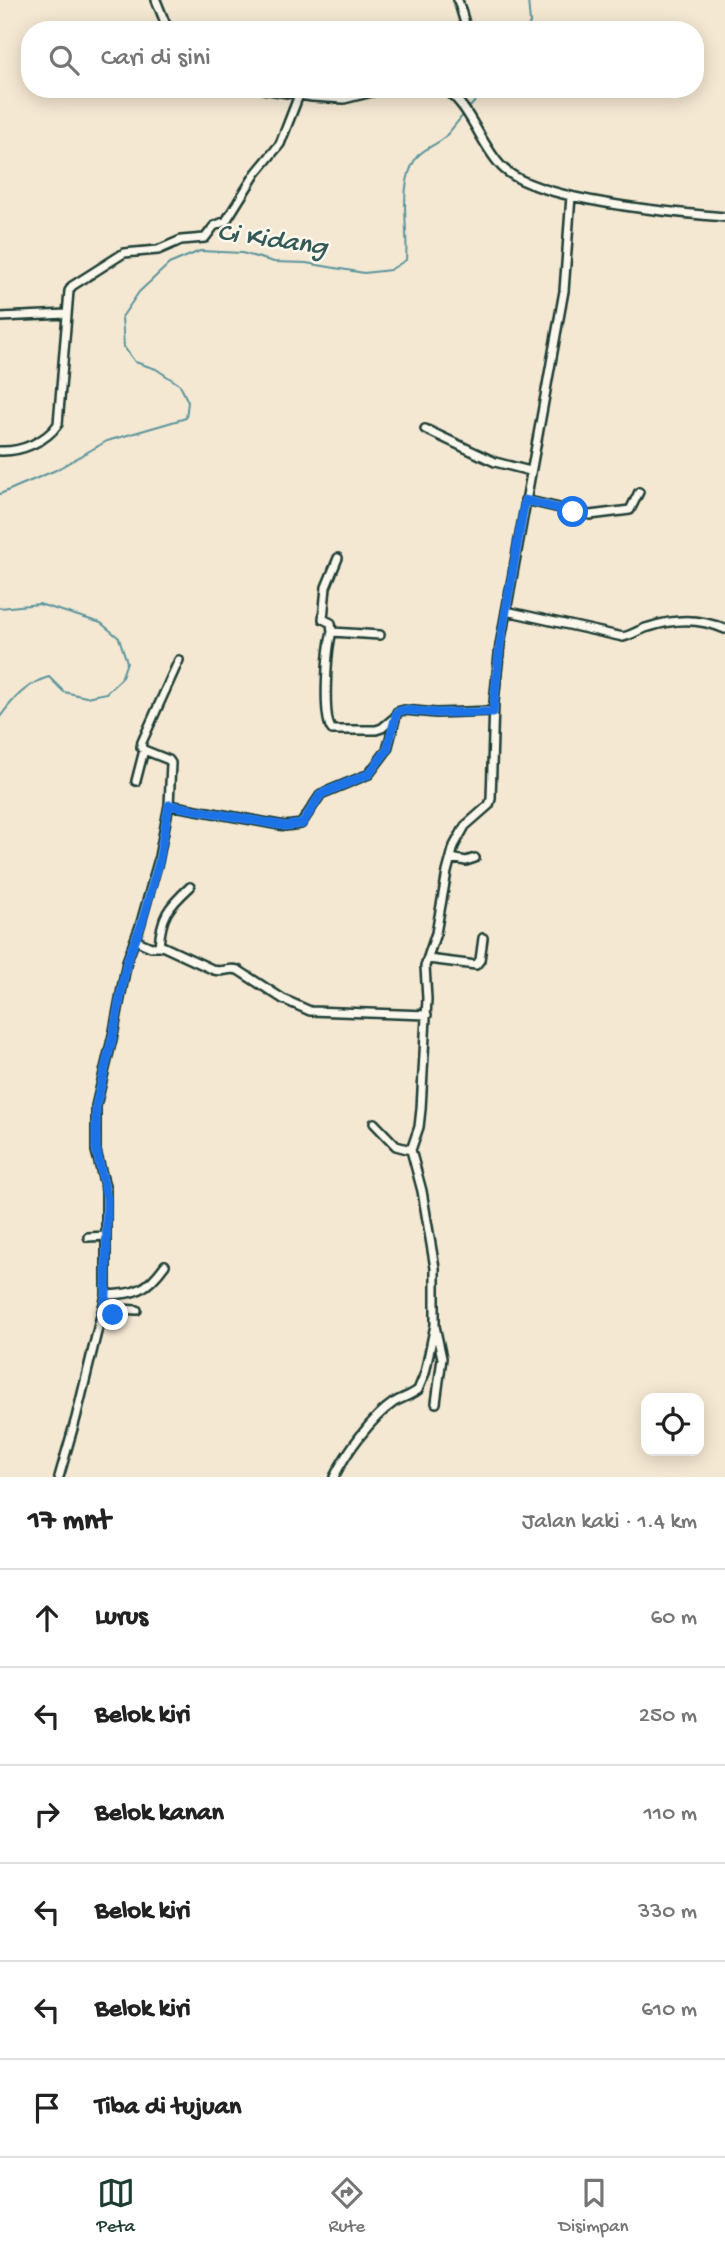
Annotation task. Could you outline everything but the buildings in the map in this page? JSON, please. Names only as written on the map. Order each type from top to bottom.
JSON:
[{"type":"street","points":[[156,0],[164,21]]},
{"type":"street","points":[[458,0],[464,21]]},
{"type":"street","points":[[0,451],[21,450],[56,427],[69,291],[72,286],[124,253],[161,250],[181,240],[205,238],[214,226],[225,222],[256,173],[280,144],[298,98]]},
{"type":"street","points":[[455,98],[501,166],[514,177],[529,184],[571,196],[656,210],[725,217]]},
{"type":"street","points":[[334,1477],[355,1444],[380,1416],[393,1404],[418,1390],[425,1373],[435,1325],[435,1268],[422,1191],[411,1150],[419,1127],[427,1015],[425,973],[459,835],[470,820],[489,805],[491,799],[493,712],[500,645],[564,291],[571,196]]},
{"type":"street","points":[[0,317],[67,314]]},
{"type":"street","points":[[425,429],[495,463],[530,471]]},
{"type":"street","points":[[525,500],[590,515],[630,510],[639,492]]},
{"type":"street","points":[[338,558],[324,596],[323,619],[331,623],[332,632],[327,700],[329,727],[332,730],[380,730],[393,719]]},
{"type":"street","points":[[506,611],[624,636],[634,635],[646,627],[691,619],[725,629]]},
{"type":"street","points":[[332,632],[380,635]]},
{"type":"street","points":[[59,1477],[106,1295],[106,1190],[96,1151],[96,1106],[127,961],[159,862],[169,805],[171,763],[141,747],[179,660]]},
{"type":"street","points":[[169,805],[285,826],[302,824],[319,796],[369,774],[387,750],[397,712],[493,712]]},
{"type":"street","points":[[136,781],[144,750]]},
{"type":"street","points":[[451,859],[466,862],[475,858]]},
{"type":"street","points":[[159,947],[160,930],[166,912],[190,887]]},
{"type":"street","points":[[428,958],[475,965],[480,960],[483,938]]},
{"type":"street","points":[[135,940],[214,970],[238,970],[283,999],[310,1011],[427,1015]]},
{"type":"street","points":[[374,1123],[396,1146],[411,1150]]},
{"type":"street","points":[[88,1237],[106,1236]]},
{"type":"street","points":[[106,1295],[139,1292],[165,1265]]},
{"type":"street","points":[[101,1316],[111,1316],[121,1308],[137,1310]]},
{"type":"street","points":[[435,1325],[442,1357],[436,1403]]},
{"type":"waterway","name":"Ci Kidang","points":[[528,0],[530,21]]},
{"type":"waterway","name":"Ci Kidang","points":[[468,109],[478,98]]},
{"type":"waterway","name":"Ci Kidang","points":[[0,494],[56,470],[107,441],[186,418],[188,402],[180,385],[156,369],[135,362],[124,347],[122,317],[139,292],[169,264],[200,251],[242,253],[274,262],[306,263],[364,273],[390,270],[406,260],[405,195],[410,169],[416,158],[443,139],[464,114]]},
{"type":"waterway","name":"Ci Kidang","points":[[0,608],[39,604],[101,623],[119,638],[127,662],[121,679],[106,693],[86,697],[64,692],[49,677],[21,692],[0,717]]},
{"type":"route","points":[[113,1315],[101,1316],[106,1295],[107,1198],[96,1148],[96,1106],[127,961],[141,926],[159,862],[169,805],[242,820],[285,826],[302,824],[321,794],[369,774],[387,750],[397,712],[493,712],[500,645],[525,500],[573,512]]}]
